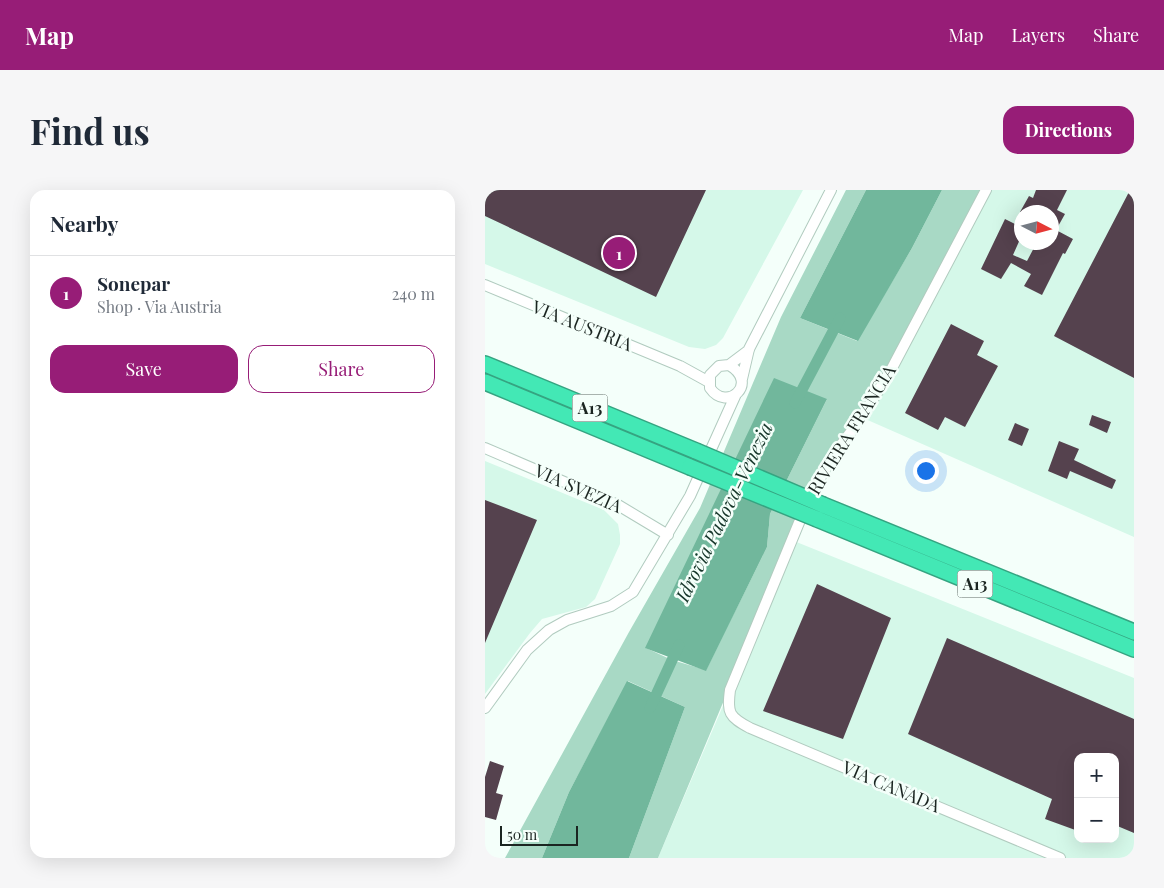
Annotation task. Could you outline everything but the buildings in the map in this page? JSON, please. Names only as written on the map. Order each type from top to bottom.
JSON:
[{"type":"highway","name":"A13","points":[[485,364],[1134,632]]},
{"type":"highway","name":"A13","points":[[485,382],[1134,649]]},
{"type":"street","points":[[485,708],[527,650],[549,630],[567,620],[611,606],[628,597],[644,578],[690,496],[722,422],[736,394],[740,390],[749,350],[831,190]]},
{"type":"street","name":"RIVIERA FRANCIA","points":[[728,707],[734,682],[810,496],[831,457],[862,417],[891,370],[985,190]]},
{"type":"street","name":"VIA AUSTRIA","points":[[485,285],[680,366],[709,382]]},
{"type":"street","points":[[736,394],[727,398],[718,396],[713,393],[709,382],[714,369],[719,366],[729,365],[749,350]]},
{"type":"street","points":[[729,365],[738,370],[742,378]]},
{"type":"street","name":"VIA AUSTRIA","points":[[680,366],[714,369]]},
{"type":"street","points":[[718,396],[722,422]]},
{"type":"street","name":"VIA SVEZIA","points":[[485,448],[618,505],[668,535]]},
{"type":"street","name":"VIA CANADA","points":[[728,707],[734,720],[750,728],[1061,858]]},
{"type":"shaded area","points":[[485,190],[803,190],[723,338],[716,345],[705,349],[689,347],[485,264]]},
{"type":"shaded area","points":[[846,190],[866,190],[800,318],[857,341],[912,248],[942,190],[985,190],[891,370],[832,457],[791,540],[658,858],[629,858],[685,707],[628,681],[569,792],[542,858],[505,858],[629,632],[700,508],[781,317]],"holes":[[[827,399],[770,514],[767,547],[706,670],[672,660],[646,648],[709,517]]]},
{"type":"shaded area","points":[[988,190],[1134,190],[1134,537],[863,418]]},
{"type":"shaded area","points":[[485,461],[604,510],[618,524],[620,544],[595,599],[586,607],[542,619],[485,694]]},
{"type":"shaded area","points":[[789,539],[1134,678],[1134,858],[658,858],[748,647]]},
{"type":"water","points":[[866,190],[942,190],[912,248],[858,341],[800,318]]},
{"type":"water","points":[[774,378],[827,399],[770,514],[767,547],[706,671],[645,648]]},
{"type":"water","points":[[627,681],[685,707],[629,858],[542,858],[569,792]]},
{"type":"waterway","name":"Idrovia Padova-Venezia","points":[[795,403],[840,318]]},
{"type":"waterway","name":"Idrovia Padova-Venezia","points":[[650,708],[679,645]]},
{"type":"place","name":"Sonepar","points":[[619,253]]}]
